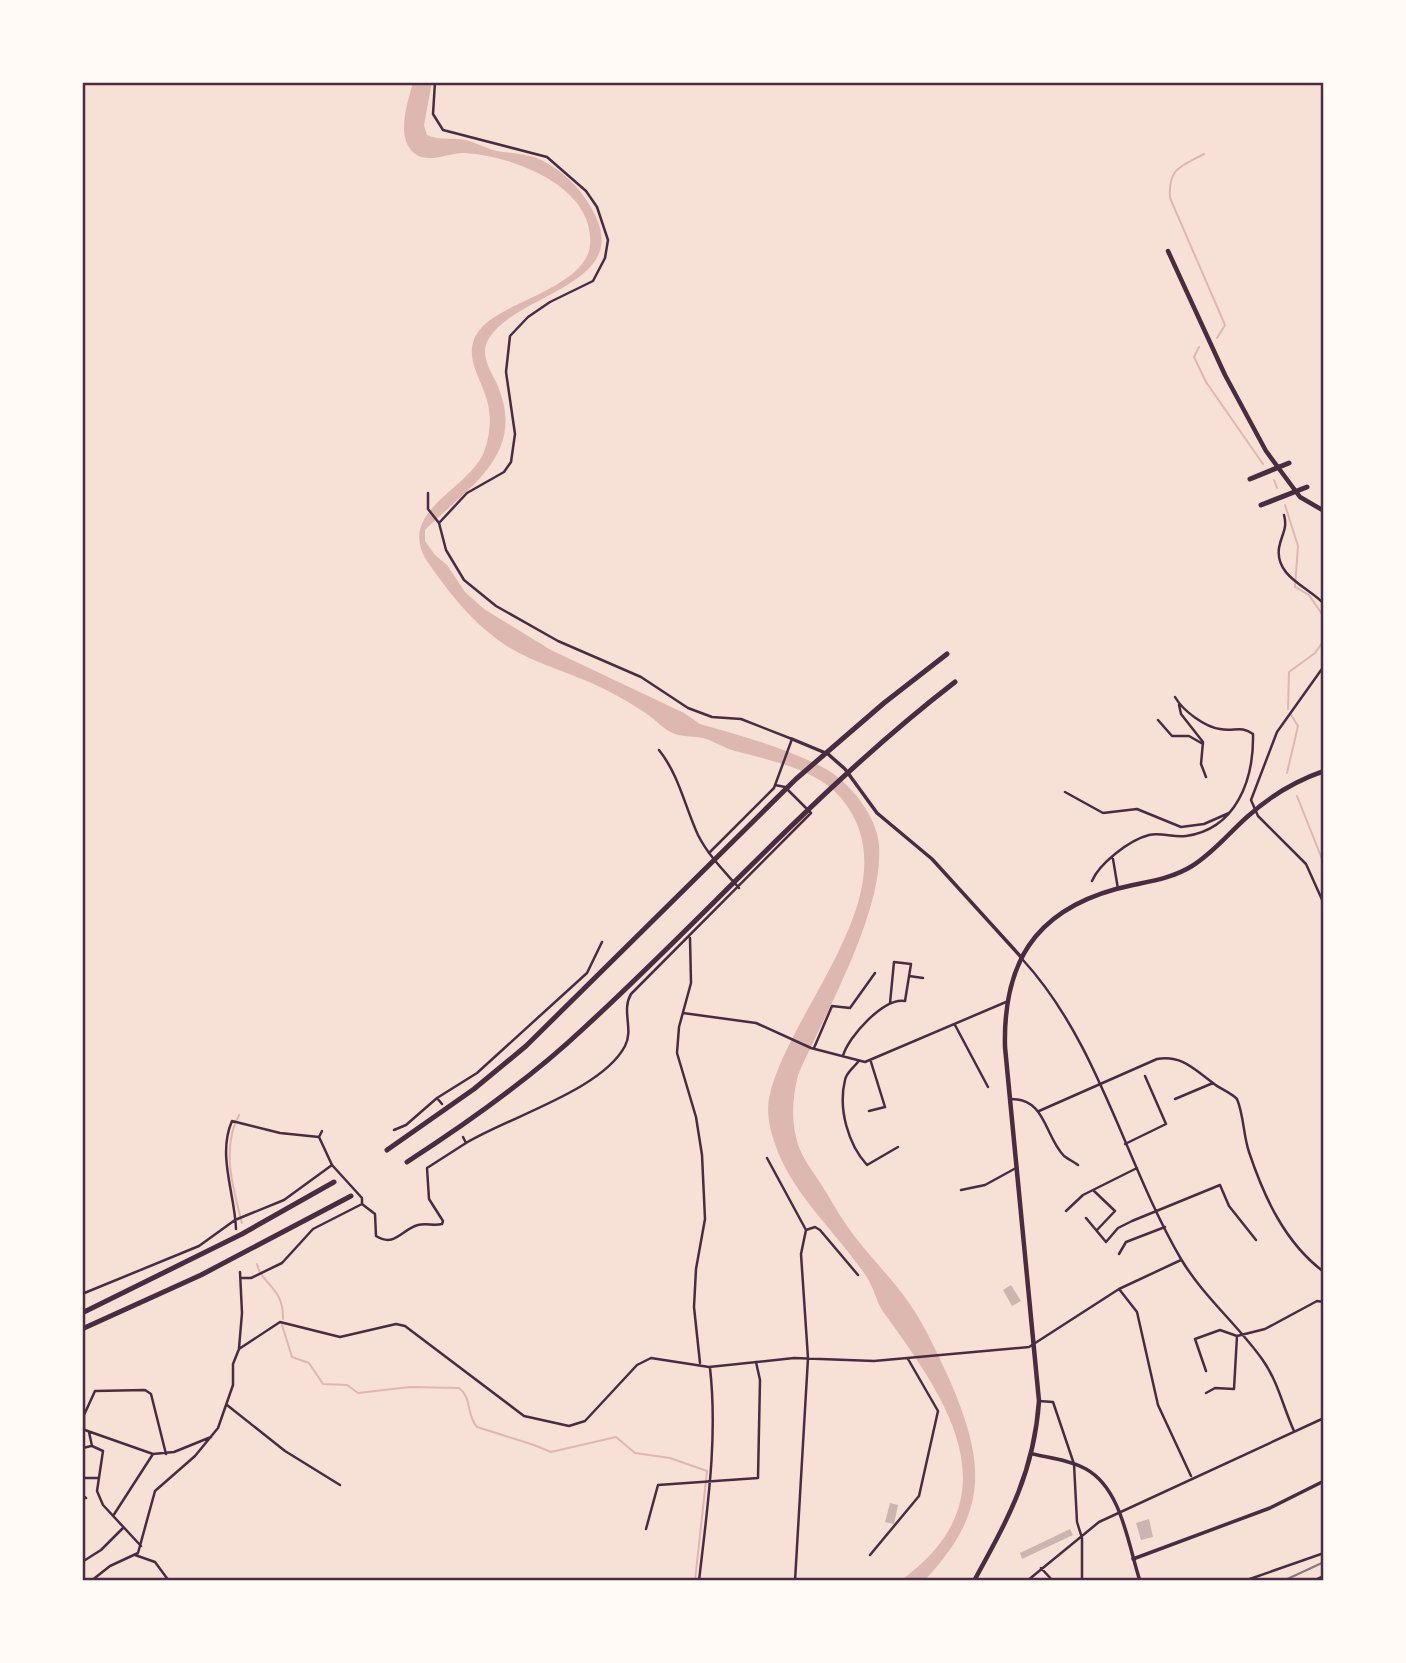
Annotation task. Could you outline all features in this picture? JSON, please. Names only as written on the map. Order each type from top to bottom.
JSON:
[{"type":"highway","points":[[1250,479],[1289,463]]},
{"type":"highway","points":[[1261,505],[1307,487]]},
{"type":"highway","points":[[387,1150],[474,1089],[579,996],[796,779],[947,654]]},
{"type":"highway","points":[[407,1162],[497,1101],[583,1029],[812,804],[955,682]]},
{"type":"highway","points":[[82,1313],[242,1234],[334,1182]]},
{"type":"highway","points":[[82,1329],[201,1275],[351,1196]]},
{"type":"main road","points":[[1168,251],[1225,375],[1266,451],[1289,485],[1311,504],[1324,511]]},
{"type":"main road","points":[[974,1581],[1010,1517],[1033,1454],[1039,1401],[1005,1047],[1006,1002],[1011,978],[1021,957],[1050,922],[1066,910],[1118,888],[1153,881],[1189,868],[1280,790],[1324,771]]},
{"type":"street","points":[[435,82],[433,114],[443,130],[547,157],[586,191],[597,207],[608,240],[605,258],[593,281],[550,302],[528,317],[510,336],[506,372],[515,434],[512,462],[504,472],[467,493],[438,522]]},
{"type":"street","points":[[428,493],[428,509],[438,522],[443,544],[464,580],[485,598],[526,625],[641,677],[688,708],[712,717],[741,719],[828,754],[845,769],[877,813],[925,853],[1040,978],[1082,1042],[1098,1085],[1181,1260],[1272,1375],[1294,1431]]},
{"type":"street","points":[[1284,515],[1286,530],[1279,550],[1289,575],[1324,604]]},
{"type":"street","points":[[1324,666],[1277,732],[1251,800],[1254,810],[1306,864],[1324,904]]},
{"type":"street","points":[[1175,697],[1181,715],[1203,744],[1201,764],[1206,777]]},
{"type":"street","points":[[1093,881],[1100,866],[1146,835],[1177,837],[1203,832],[1223,822],[1242,797],[1253,734],[1243,728],[1216,728],[1191,716],[1179,705]]},
{"type":"street","points":[[1158,720],[1172,736],[1189,736],[1203,744]]},
{"type":"street","points":[[709,853],[775,785],[792,739]]},
{"type":"street","points":[[659,750],[670,764],[691,818],[709,853],[739,888]]},
{"type":"street","points":[[362,1204],[375,1214],[376,1236],[380,1239],[397,1239],[417,1225],[442,1224],[443,1221],[429,1199],[427,1168],[466,1143],[533,1111],[611,1065],[626,1044],[629,1028],[625,1008],[631,994],[690,938],[811,813],[785,787],[775,785]]},
{"type":"street","points":[[1065,792],[1103,813],[1137,809],[1181,827],[1204,824],[1229,813]]},
{"type":"street","points":[[1242,797],[1251,800]]},
{"type":"street","points":[[1112,859],[1118,888]]},
{"type":"street","points":[[690,938],[691,983],[677,1052],[696,1117],[703,1163],[705,1219],[696,1269],[694,1307],[700,1363]]},
{"type":"street","points":[[394,1130],[406,1125],[437,1098],[477,1073],[589,970],[592,958],[602,942]]},
{"type":"street","points":[[843,1056],[855,1035],[881,1007],[905,1001],[911,964],[894,962],[890,1003]]},
{"type":"street","points":[[813,1048],[832,1006],[850,1008],[875,973]]},
{"type":"street","points":[[909,976],[923,978]]},
{"type":"street","points":[[683,1013],[757,1023],[813,1048],[859,1061],[870,1061],[1006,1002]]},
{"type":"street","points":[[955,1024],[988,1087]]},
{"type":"street","points":[[1039,1111],[1126,1070],[1161,1058],[1194,1065],[1213,1083],[1237,1099],[1250,1154],[1281,1226],[1324,1272]]},
{"type":"street","points":[[859,1061],[844,1081],[845,1120],[853,1148],[867,1165],[898,1147]]},
{"type":"street","points":[[869,1111],[885,1107],[870,1061]]},
{"type":"street","points":[[1125,1144],[1166,1124],[1145,1076]]},
{"type":"street","points":[[1175,1099],[1213,1083]]},
{"type":"street","points":[[437,1098],[442,1104]]},
{"type":"street","points":[[1010,1099],[1027,1101],[1039,1111],[1064,1156],[1078,1165]]},
{"type":"street","points":[[236,1229],[237,1219],[227,1173],[228,1134],[235,1121],[280,1133],[319,1137]]},
{"type":"street","points":[[319,1137],[322,1131]]},
{"type":"street","points":[[319,1137],[332,1165],[362,1198],[362,1204]]},
{"type":"street","points":[[463,1137],[466,1143]]},
{"type":"street","points":[[767,1158],[806,1230],[801,1254],[808,1358],[795,1581]]},
{"type":"street","points":[[82,1294],[199,1246],[237,1219],[284,1200],[332,1165]]},
{"type":"street","points":[[961,1191],[985,1185],[1017,1167]]},
{"type":"street","points":[[1066,1212],[1093,1190],[1137,1168]]},
{"type":"street","points":[[1086,1218],[1106,1241],[1118,1228],[1157,1209],[1220,1185],[1229,1206],[1256,1240]]},
{"type":"street","points":[[1093,1190],[1115,1211],[1097,1230]]},
{"type":"street","points":[[241,1278],[282,1263],[321,1223],[362,1204]]},
{"type":"street","points":[[806,1230],[815,1227],[820,1230],[858,1275]]},
{"type":"street","points":[[1119,1254],[1126,1242],[1165,1227]]},
{"type":"street","points":[[239,1349],[280,1322],[340,1337],[396,1324],[405,1326],[524,1416],[569,1426],[585,1421],[643,1360],[700,1363],[709,1367],[808,1358],[874,1362],[1028,1348],[1119,1289],[1181,1260]]},
{"type":"street","points":[[91,1581],[110,1566],[135,1555],[141,1546],[156,1491],[212,1437],[233,1385],[233,1364],[239,1349],[240,1272]]},
{"type":"street","points":[[1119,1289],[1137,1312],[1158,1405],[1192,1477]]},
{"type":"street","points":[[1206,1371],[1195,1339],[1220,1330],[1239,1335],[1265,1329],[1317,1301],[1324,1302]]},
{"type":"street","points":[[1206,1393],[1215,1388],[1234,1389],[1239,1335]]},
{"type":"street","points":[[870,1555],[919,1496],[939,1411],[910,1358]]},
{"type":"street","points":[[646,1529],[656,1486],[758,1478],[760,1380],[756,1362]]},
{"type":"street","points":[[699,1581],[713,1389],[709,1367]]},
{"type":"street","points":[[166,1454],[151,1394],[145,1390],[95,1391],[84,1415],[83,1430],[153,1454],[166,1454],[212,1437]]},
{"type":"street","points":[[1039,1401],[1054,1402],[1074,1464],[1077,1522],[1081,1535],[1082,1581]]},
{"type":"street","points":[[227,1405],[285,1451],[340,1485]]},
{"type":"street","points":[[1027,1581],[1081,1535],[1119,1512],[1324,1419]]},
{"type":"street","points":[[89,1432],[92,1446]]},
{"type":"street","points":[[82,1463],[83,1448],[92,1446],[103,1451],[97,1492],[113,1516],[141,1546]]},
{"type":"street","points":[[113,1516],[153,1454]]},
{"type":"street","points":[[1033,1454],[1074,1464],[1104,1484],[1119,1512],[1140,1581]]},
{"type":"street","points":[[82,1478],[98,1478]]},
{"type":"street","points":[[1133,1559],[1270,1508],[1324,1481]]},
{"type":"street","points":[[82,1495],[86,1498]]},
{"type":"street","points":[[82,1562],[101,1550],[123,1528]]},
{"type":"street","points":[[1244,1581],[1324,1553]]},
{"type":"street","points":[[135,1555],[155,1562],[169,1581]]},
{"type":"street","points":[[1041,1568],[1053,1581]]},
{"type":"street","points":[[1313,1581],[1324,1576]]},
{"type":"shaded area","points":[[413,82],[432,82],[424,125],[427,135],[463,140],[493,150],[533,157],[553,167],[568,178],[586,199],[595,215],[602,239],[597,258],[583,274],[519,312],[500,326],[487,342],[486,358],[504,407],[505,429],[500,449],[476,483],[425,530],[425,541],[447,565],[465,592],[484,609],[551,650],[684,713],[700,724],[780,749],[826,769],[861,801],[877,834],[878,872],[872,900],[863,931],[837,993],[798,1075],[794,1121],[803,1156],[844,1221],[921,1322],[951,1383],[971,1439],[975,1488],[970,1510],[960,1533],[924,1581],[900,1581],[935,1549],[955,1516],[963,1483],[959,1449],[948,1415],[930,1380],[881,1309],[869,1280],[807,1201],[786,1169],[775,1145],[769,1119],[769,1098],[781,1063],[840,948],[856,909],[864,870],[860,833],[841,798],[831,788],[806,773],[731,750],[703,738],[675,734],[642,711],[592,683],[533,660],[505,645],[465,610],[425,558],[419,541],[421,527],[428,513],[476,465],[487,442],[489,410],[472,357],[475,336],[495,317],[561,282],[575,271],[585,259],[590,245],[588,224],[579,206],[547,178],[527,168],[484,155],[459,153],[426,158],[414,153],[408,146],[404,129]]},
{"type":"building","points":[[1011,1285],[1021,1301],[1012,1306],[1003,1290]]},
{"type":"building","points":[[890,1503],[898,1505],[894,1524],[885,1522]]},
{"type":"building","points":[[1149,1519],[1153,1537],[1141,1540],[1136,1523]]},
{"type":"building","points":[[1070,1529],[1073,1535],[1022,1559],[1020,1553]]},
{"type":"waterway","points":[[1204,154],[1177,170],[1171,180],[1170,198],[1225,325],[1217,338]]},
{"type":"waterway","points":[[1199,347],[1194,357],[1206,382],[1263,464]]},
{"type":"waterway","points":[[1274,480],[1277,488]]},
{"type":"waterway","points":[[1285,505],[1298,546],[1295,587],[1309,595],[1324,617]]},
{"type":"waterway","points":[[1288,709],[1289,672],[1315,653],[1324,640]]},
{"type":"waterway","points":[[1287,773],[1298,726],[1291,715]]},
{"type":"waterway","points":[[1297,796],[1324,864]]},
{"type":"waterway","points":[[239,1115],[231,1141],[230,1169],[242,1223]]},
{"type":"waterway","points":[[257,1264],[280,1300],[283,1319]]},
{"type":"waterway","points":[[282,1325],[292,1357],[309,1363],[323,1384],[347,1385],[358,1393],[410,1387],[459,1388],[466,1396],[471,1417],[477,1427],[551,1452],[616,1437],[635,1453],[670,1458],[707,1471],[695,1581]]},
{"type":"railway","points":[[1283,1581],[1324,1562]]}]
